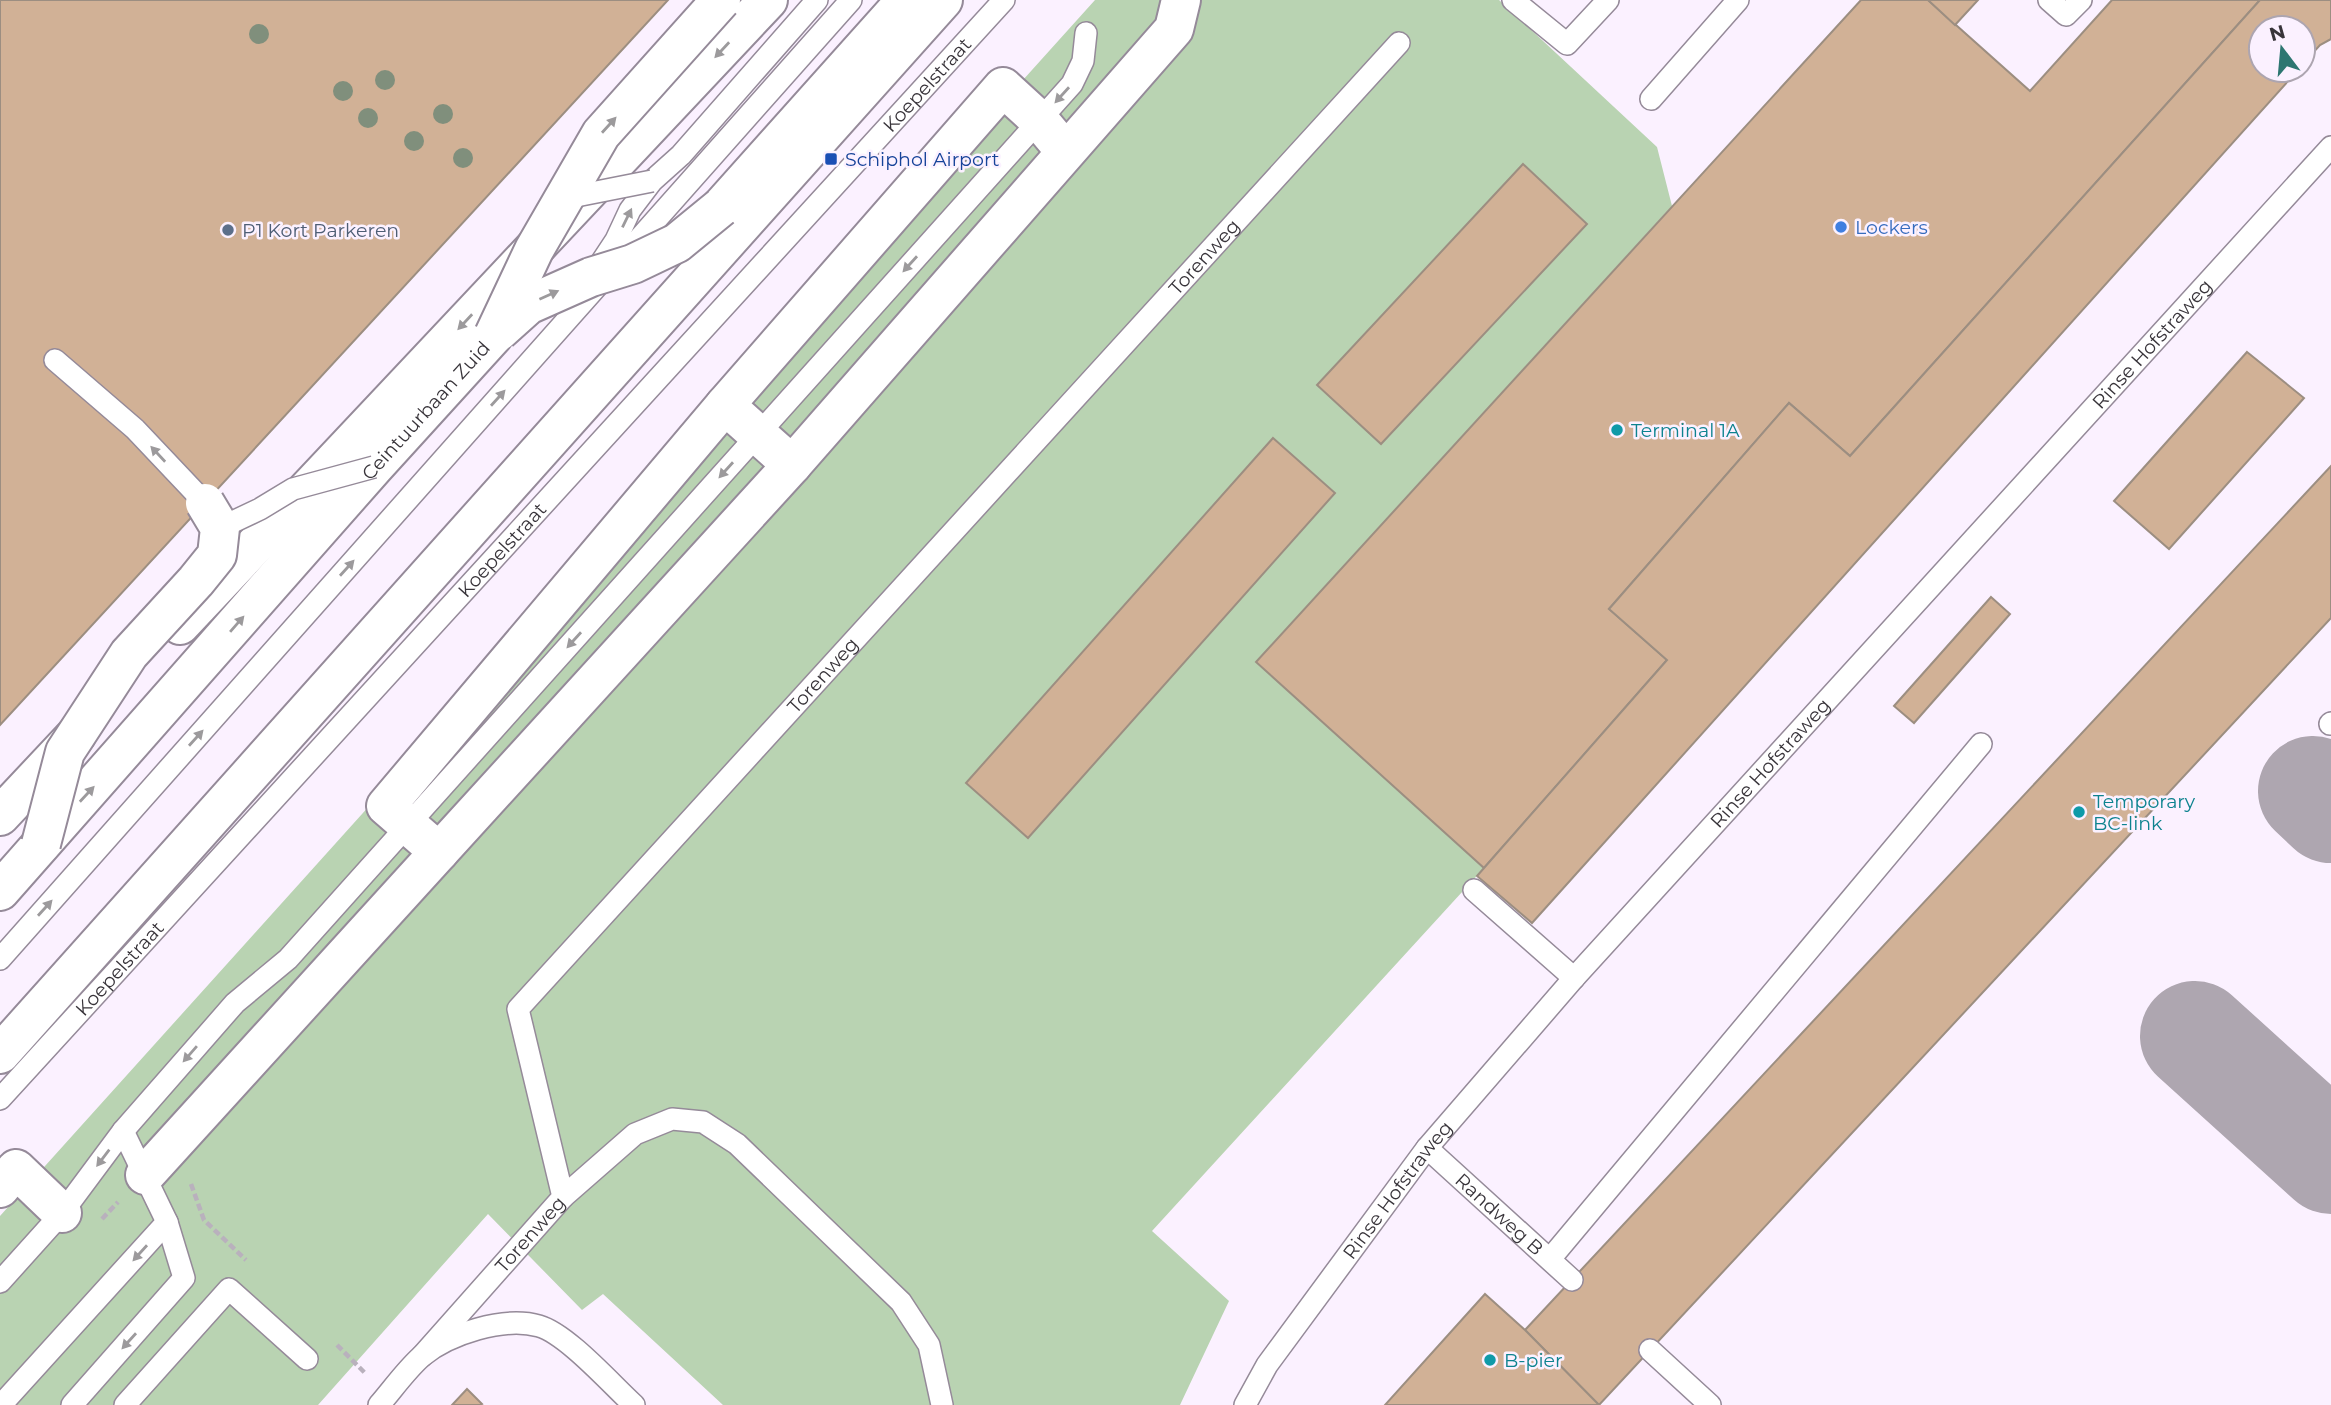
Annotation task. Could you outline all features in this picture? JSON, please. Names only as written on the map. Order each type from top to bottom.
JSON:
[{"type":"street","points":[[494,335],[534,250],[601,134],[721,0]]},
{"type":"street","points":[[0,816],[768,0]]},
{"type":"street","name":"Ceintuurbaan Zuid","points":[[0,891],[494,335],[528,305],[592,276],[633,264],[677,243],[721,207],[906,0]]},
{"type":"street","points":[[0,1027],[928,0]]},
{"type":"street","points":[[0,1054],[943,0]]},
{"type":"street","points":[[145,1175],[792,465],[1174,29],[1181,0]]},
{"type":"street","points":[[439,852],[386,806],[725,405],[1003,87],[1039,120],[1065,151]]},
{"type":"street","points":[[725,405],[792,465]]},
{"type":"street","points":[[41,845],[65,752],[129,654],[217,555],[212,516]]},
{"type":"street","points":[[185,1128],[186,1172]]},
{"type":"street","points":[[0,1188],[16,1169],[62,1213]]},
{"type":"lane","points":[[592,276],[616,240],[630,210],[652,181],[681,155],[817,0]]},
{"type":"lane","points":[[0,959],[851,0]]},
{"type":"lane","name":"Koepelstraat","points":[[0,1099],[1004,0]]},
{"type":"lane","points":[[1513,0],[1567,44],[1608,0]]},
{"type":"lane","points":[[1651,99],[1738,0]]},
{"type":"lane","points":[[2049,0],[2066,15],[2081,0]]},
{"type":"lane","points":[[0,1282],[62,1213],[123,1132],[235,1003],[288,959],[1072,84],[1083,61],[1086,33]]},
{"type":"lane","name":"Torenweg","points":[[379,1405],[563,1197],[518,1009],[1399,43]]},
{"type":"lane","name":"Rinse Hofstraweg","points":[[1245,1405],[1267,1365],[1427,1148],[1574,978],[2331,147]]},
{"type":"lane","points":[[566,198],[652,181]]},
{"type":"lane","points":[[55,360],[135,429],[212,516],[260,509],[293,489],[374,467]]},
{"type":"lane","points":[[1550,1259],[1981,744]]},
{"type":"lane","points":[[1474,890],[1574,978]]},
{"type":"lane","points":[[563,1197],[635,1134],[672,1119],[703,1122],[737,1144],[901,1302],[929,1345],[942,1405]]},
{"type":"lane","points":[[72,1405],[184,1278],[167,1222],[123,1132]]},
{"type":"lane","name":"Randweg B","points":[[1427,1148],[1572,1280]]},
{"type":"lane","points":[[3,1404],[167,1222]]},
{"type":"lane","points":[[125,1405],[229,1289],[307,1359]]},
{"type":"lane","points":[[422,1356],[468,1331],[504,1323],[539,1326],[560,1338],[634,1405]]},
{"type":"lane","points":[[1650,1350],[1710,1405]]},
{"type":"green space","points":[[1095,0],[1499,0],[1657,147],[1672,206],[1256,662],[1484,868],[1152,1231],[1229,1301],[1180,1405],[723,1405],[603,1294],[582,1310],[488,1214],[318,1405],[0,1405],[0,1216]]},
{"type":"building","name":"P1 Kort Parkeren","points":[[0,0],[668,0],[0,725]]},
{"type":"building","name":"Terminal 1A","points":[[1861,0],[1928,0],[2030,91],[2112,0],[2260,0],[1850,456],[1789,403],[1609,609],[1667,660],[1484,868],[1256,662]]},
{"type":"building","points":[[1928,0],[1978,0],[1955,25]]},
{"type":"building","points":[[2260,0],[2331,0],[2331,39],[2317,48],[2317,14],[2247,14]]},
{"type":"building","points":[[2247,14],[2247,84],[2285,84],[1532,923],[1477,876],[1667,660],[1609,609],[1789,403],[1850,456]]},
{"type":"building","points":[[1523,164],[1587,224],[1381,444],[1317,385]]},
{"type":"building","points":[[2247,352],[2304,398],[2169,549],[2114,501]]},
{"type":"building","points":[[1273,438],[1335,493],[1028,838],[966,783]]},
{"type":"building","name":"Temporary BC-link","points":[[2331,466],[2331,618],[1599,1405],[1525,1330]]},
{"type":"building","points":[[1991,597],[2010,614],[1914,723],[1894,706]]},
{"type":"building","name":"B-pier","points":[[1485,1294],[1525,1330],[1599,1405],[1385,1405]]},
{"type":"building","points":[[467,1389],[482,1404],[452,1405]]},
{"type":"taxiway","points":[[2313,791],[2331,808]]},
{"type":"taxiway","points":[[2195,1036],[2331,1159]]},
{"type":"place","name":"Schiphol Airport","points":[[831,159]]},
{"type":"place","name":"Lockers","points":[[1841,227]]},
{"type":"place","name":"P1 Kort Parkeren","points":[[228,230]]},
{"type":"place","name":"Terminal 1A","points":[[1617,430]]},
{"type":"place","name":"Temporary BC-link","points":[[2079,812]]},
{"type":"place","name":"B-pier","points":[[1490,1360]]}]
